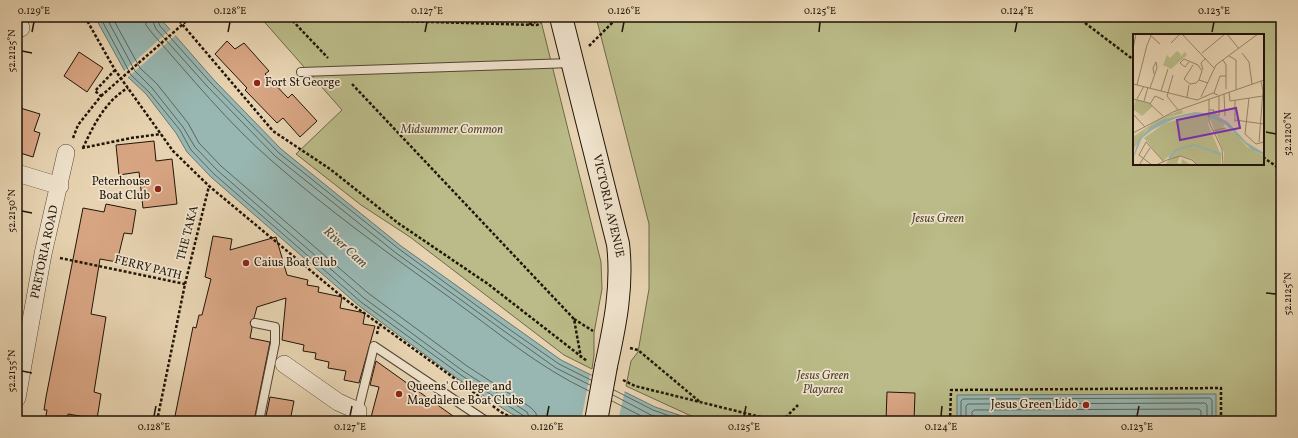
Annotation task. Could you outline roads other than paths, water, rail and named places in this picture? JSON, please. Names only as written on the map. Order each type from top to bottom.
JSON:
[{"type":"street","name":"VICTORIA AVENUE","points":[[553,19],[572,63],[618,244],[621,267],[619,300],[596,421]]},
{"type":"street","name":"PRETORIA ROAD","points":[[17,398],[43,254],[60,186],[66,153]]},
{"type":"street","points":[[17,173],[60,186]]},
{"type":"street","points":[[284,364],[358,416]]},
{"type":"lane","points":[[301,72],[572,63]]},
{"type":"lane","points":[[255,323],[275,327],[275,343],[259,421]]},
{"type":"lane","points":[[358,416],[374,346],[486,421]]},
{"type":"water","name":"River Cam","points":[[95,17],[159,17],[214,80],[281,149],[401,246],[561,360],[655,407],[697,421],[525,421],[458,379],[358,305],[211,177],[187,152],[176,133],[146,94],[128,77]]},
{"type":"water","name":"Jesus Green Lido","points":[[1216,394],[1216,421],[957,421],[957,395]]},
{"type":"place","name":"Fort St George","points":[[257,83]]},
{"type":"place","name":"Peterhouse Boat Club","points":[[158,189]]},
{"type":"place","name":"Caius Boat Club","points":[[246,263]]},
{"type":"place","name":"Queens' College and Magdalene Boat Clubs","points":[[399,394]]},
{"type":"place","name":"Jesus Green Lido","points":[[1086,405]]},
{"type":"park label","name":"Midsummer Common","points":[[452,130]]},
{"type":"park label","name":"Jesus Green","points":[[938,219]]},
{"type":"park label","name":"Jesus Green Playarea","points":[[823,383]]}]
